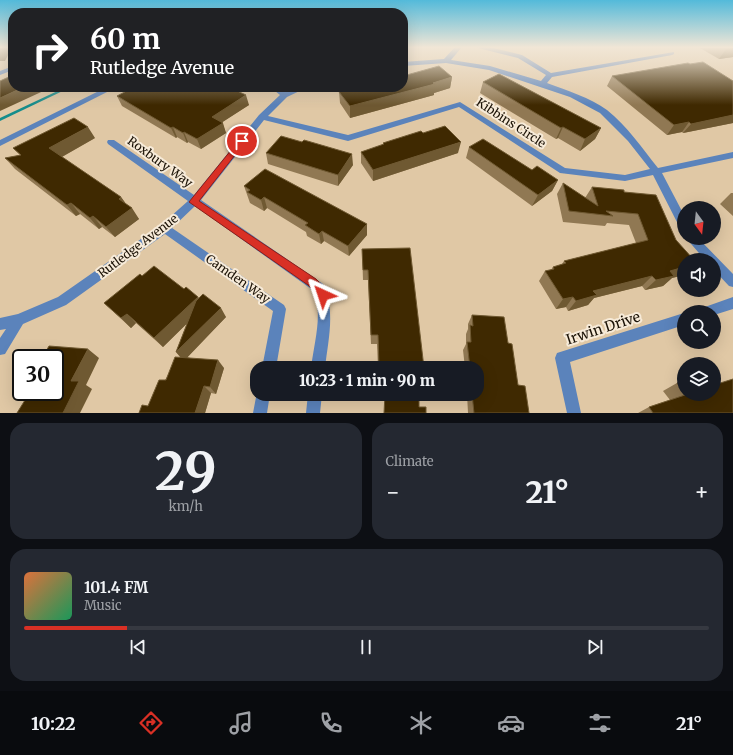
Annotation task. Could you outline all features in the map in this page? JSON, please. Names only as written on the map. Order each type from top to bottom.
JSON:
[{"type":"street","points":[[479,66],[490,68],[543,84],[573,95],[603,111],[631,139],[656,171],[677,212]]},
{"type":"street","points":[[537,66],[550,75]]},
{"type":"street","points":[[543,84],[550,75],[598,66]]},
{"type":"street","points":[[0,143],[103,92]]},
{"type":"street","points":[[280,92],[284,95]]},
{"type":"street","name":"Rutledge Avenue","points":[[0,324],[19,320],[62,301],[166,228],[194,202],[262,117],[284,95],[292,92]]},
{"type":"street","name":"Kibbins Circle","points":[[262,117],[348,138],[460,104],[564,171],[625,178],[732,157]]},
{"type":"street","name":"Roxbury Way","points":[[112,142],[194,202],[319,288],[323,295],[324,318],[319,361]]},
{"type":"street","name":"Camden Way","points":[[166,228],[280,309],[270,361]]},
{"type":"street","points":[[698,245],[705,253]]},
{"type":"street","points":[[721,269],[733,282]]},
{"type":"street","points":[[721,308],[733,304]]},
{"type":"street","points":[[0,349],[19,320]]},
{"type":"street","name":"Irwin Drive","points":[[574,413],[562,358],[677,321]]},
{"type":"street","points":[[260,413],[263,401]]},
{"type":"street","points":[[312,413],[314,401]]},
{"type":"building","points":[[439,66],[452,77],[433,83],[435,84],[408,91],[408,75]]},
{"type":"building","points":[[669,66],[710,66],[733,81],[733,115],[691,124],[689,122],[674,125],[612,76]]},
{"type":"building","points":[[499,74],[601,128],[585,139],[563,127],[561,128],[483,82]]},
{"type":"building","points":[[8,77],[8,92],[13,92],[0,98],[0,81]]},
{"type":"building","points":[[125,92],[240,92],[246,95],[212,117],[223,123],[197,139],[173,127],[171,128],[117,96]]},
{"type":"building","points":[[339,92],[404,92],[350,106]]},
{"type":"building","points":[[74,118],[88,127],[49,148],[121,197],[119,199],[132,208],[106,227],[93,216],[90,218],[71,203],[67,205],[5,158],[21,155],[13,148]]},
{"type":"building","points":[[445,126],[461,142],[373,170],[361,152],[384,144],[383,143],[421,131],[423,133]]},
{"type":"building","points":[[281,136],[302,142],[304,140],[352,154],[338,175],[266,153]]},
{"type":"building","points":[[483,139],[532,170],[537,166],[558,180],[538,195],[469,147]]},
{"type":"building","points":[[265,169],[367,224],[348,246],[322,231],[319,234],[305,225],[308,223],[264,197],[261,200],[247,192],[250,190],[244,186]]},
{"type":"building","points":[[563,183],[598,206],[592,187],[656,195],[677,241],[677,245],[680,245],[688,253],[677,253],[677,269],[670,271],[674,276],[656,280],[652,276],[593,291],[597,295],[576,301],[573,297],[563,299],[545,271],[554,269],[553,267],[566,263],[564,261],[648,240],[638,214],[606,211],[613,216],[569,211]]},
{"type":"building","points":[[410,248],[423,361],[379,361],[378,335],[371,335],[368,270],[363,270],[362,249]]},
{"type":"building","points":[[154,266],[184,289],[186,287],[198,297],[154,338],[127,314],[121,318],[104,303],[140,274],[142,276]]},
{"type":"building","points":[[203,294],[221,308],[176,352],[196,301]]},
{"type":"building","points":[[472,315],[504,317],[508,343],[512,344],[518,385],[525,386],[529,413],[474,413],[473,401],[484,401],[484,361],[469,361],[467,342],[471,342],[470,325],[473,326]]},
{"type":"building","points":[[49,346],[88,349],[71,381],[79,381],[63,413],[17,413],[24,401],[64,401],[64,349],[47,349]]},
{"type":"building","points":[[175,357],[218,360],[210,387],[204,386],[195,413],[139,413],[142,405],[148,406],[159,380],[166,380]]},
{"type":"building","points":[[733,379],[733,413],[653,413],[649,407],[677,398],[677,401],[721,401],[721,383]]},
{"type":"building","points":[[385,401],[419,401],[419,407],[426,407],[426,413],[384,413]]},
{"type":"waterway","points":[[0,120],[59,92]]},
{"type":"route","points":[[242,141],[194,202],[312,282],[319,288],[323,295]]}]
